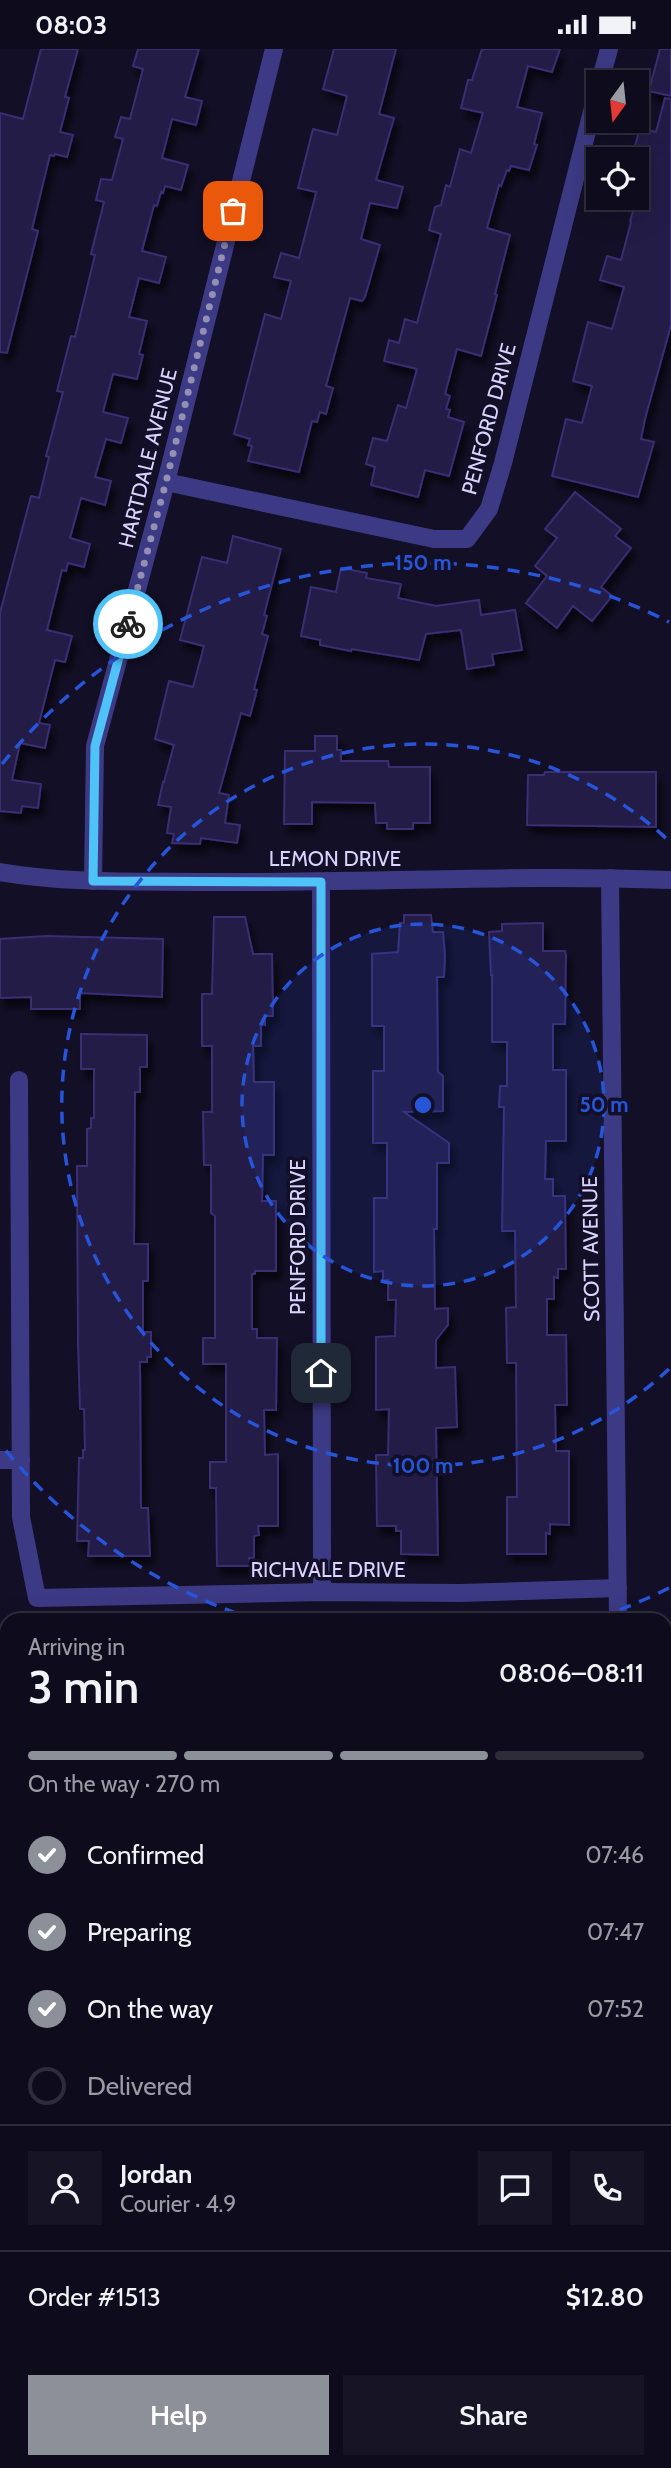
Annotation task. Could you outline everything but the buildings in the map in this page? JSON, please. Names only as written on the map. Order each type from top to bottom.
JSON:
[{"type":"street","name":"HARTDALE AVENUE","points":[[93,881],[95,746],[166,482],[274,49]]},
{"type":"street","points":[[603,70],[608,49]]},
{"type":"street","name":"PENFORD DRIVE","points":[[166,482],[434,539],[467,540],[489,509],[503,463],[587,133]]},
{"type":"street","name":"LEMON DRIVE","points":[[0,872],[36,878],[93,881],[321,882],[610,878],[671,880]]},
{"type":"street","name":"SCOTT AVENUE","points":[[610,878],[618,1613]]},
{"type":"street","name":"PENFORD DRIVE","points":[[321,882],[322,1591]]},
{"type":"street","points":[[0,1460],[21,1460],[19,1080]]},
{"type":"street","name":"RICHVALE DRIVE","points":[[21,1460],[20,1517],[37,1598],[322,1591],[460,1593],[618,1588]]},
{"type":"way so far","points":[[128,624],[233,211]]},
{"type":"route","points":[[128,624],[95,746],[93,881],[321,882],[321,1373]]}]
